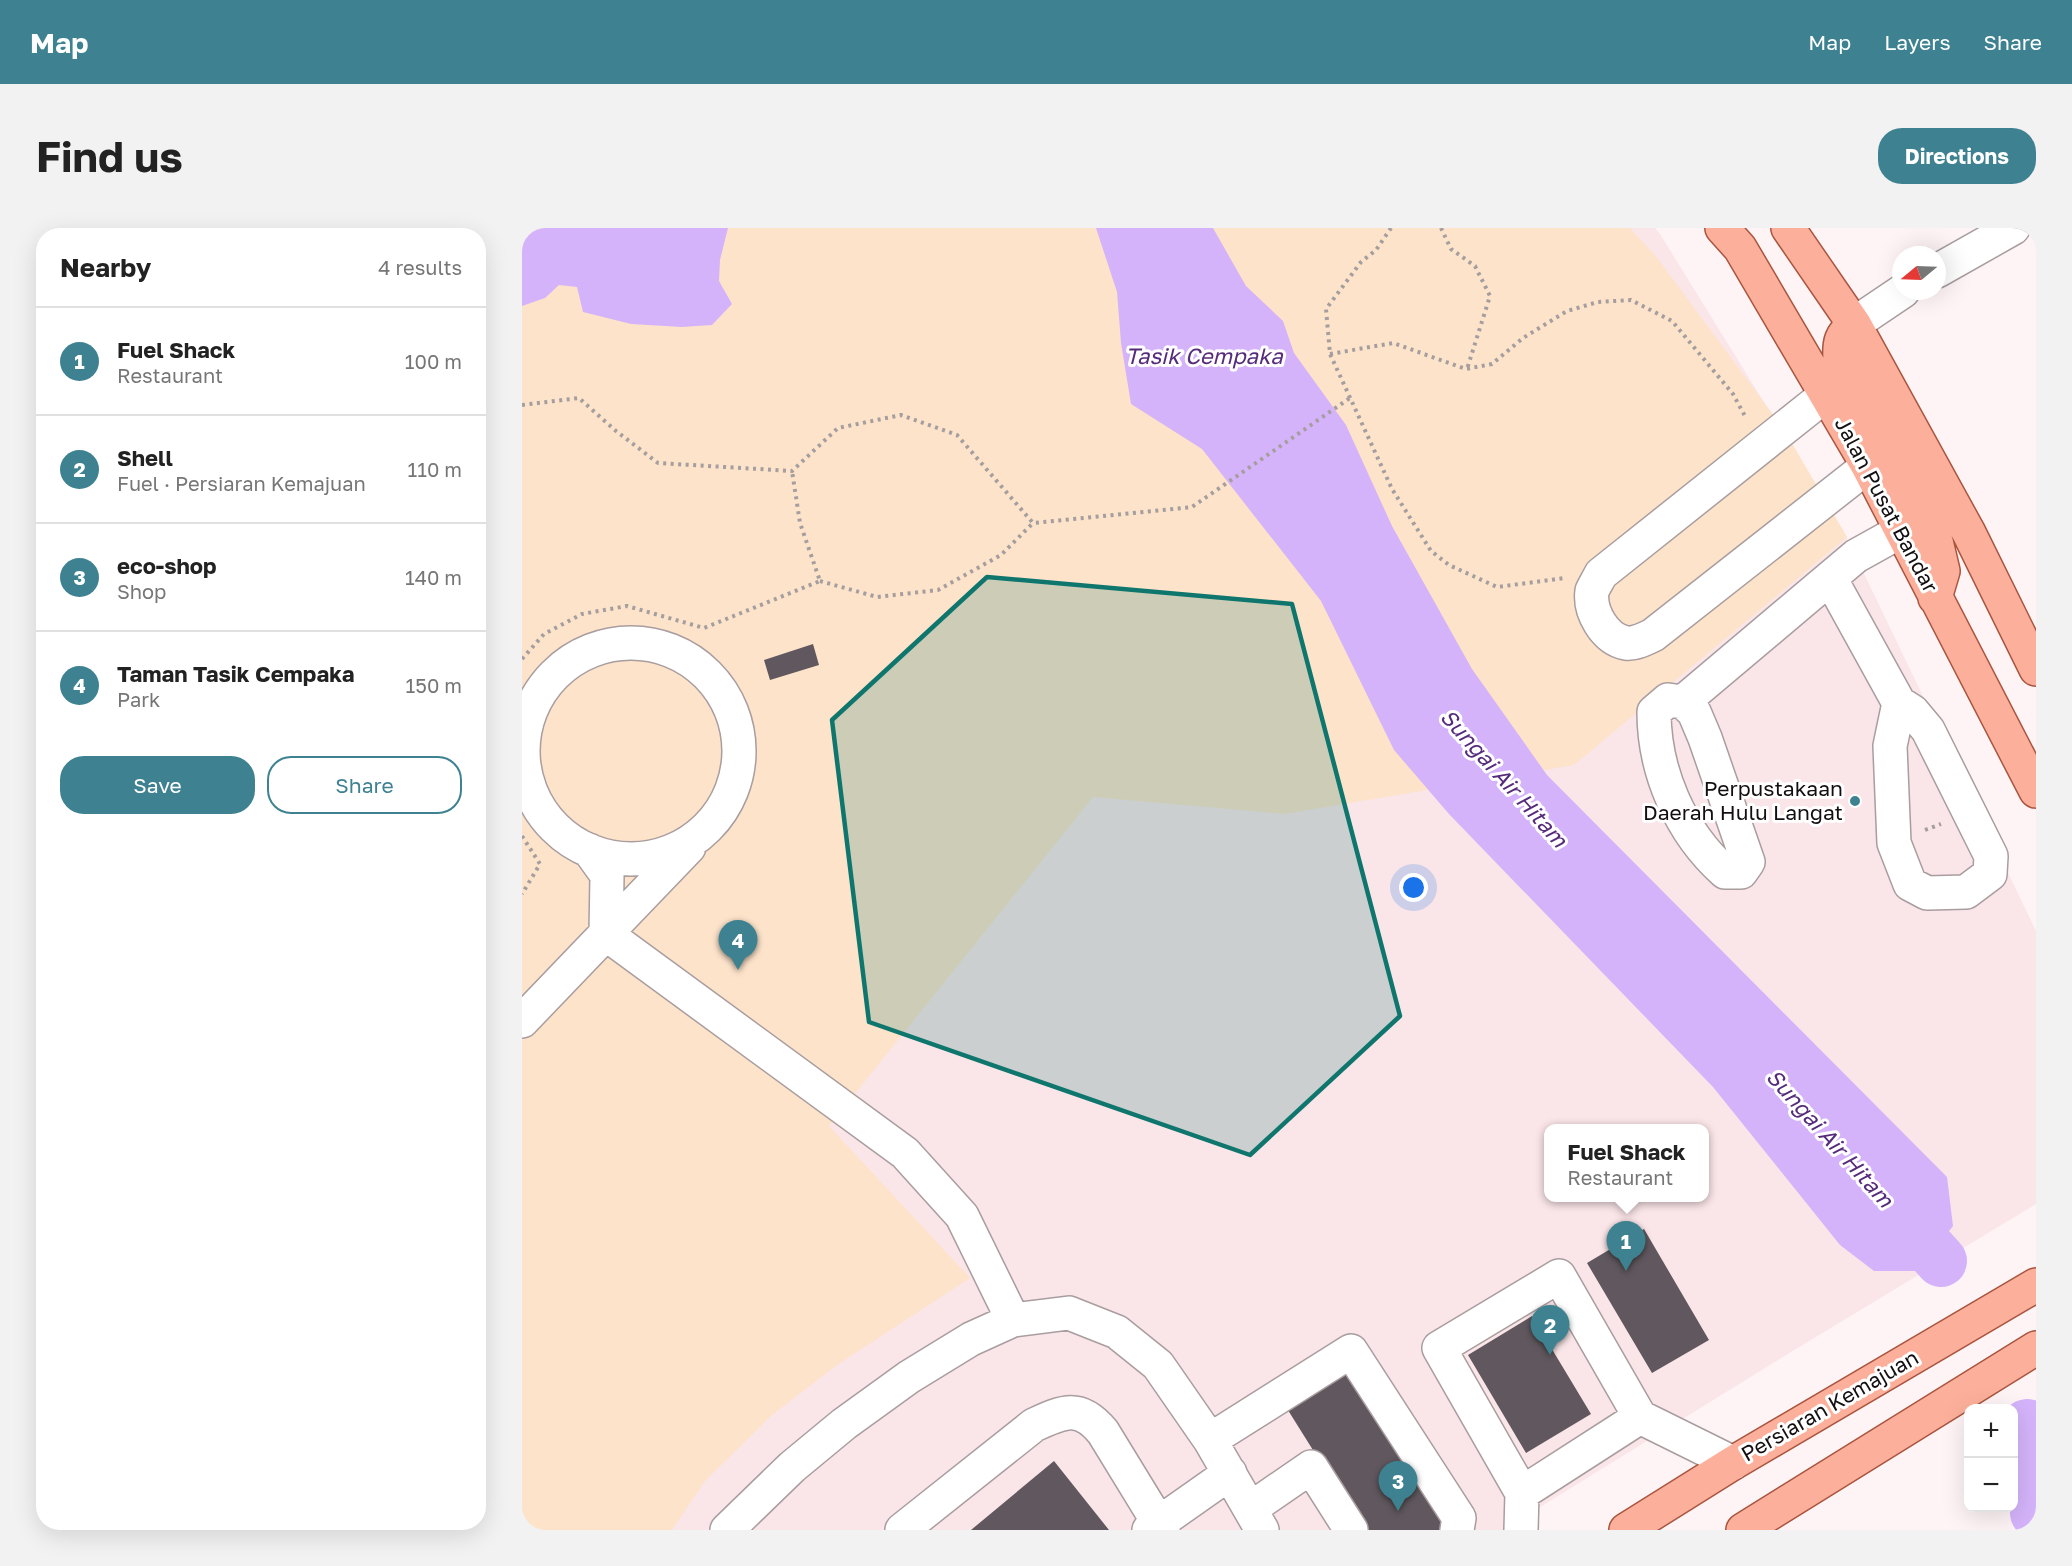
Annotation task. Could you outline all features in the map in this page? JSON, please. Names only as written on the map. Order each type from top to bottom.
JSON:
[{"type":"main road","points":[[1788,228],[1854,324],[1969,533],[2036,669]]},
{"type":"main road","name":"Jalan Pusat Bandar","points":[[1730,235],[1868,466],[2036,791]]},
{"type":"main road","points":[[1854,324],[1843,333],[1839,343],[1840,358],[1936,541],[1943,570],[1935,598]]},
{"type":"main road","name":"Persiaran Kemajuan","points":[[1626,1530],[1733,1463],[2036,1286]]},
{"type":"main road","points":[[1743,1530],[2036,1348]]},
{"type":"street","points":[[1946,267],[2013,228]]},
{"type":"street","points":[[1854,324],[1892,298]]},
{"type":"street","points":[[1827,394],[1601,574],[1593,590],[1592,605],[1597,619],[1612,637],[1627,643],[1640,641],[1653,635],[1868,466]]},
{"type":"street","points":[[1683,702],[1694,712],[1706,738],[1737,828],[1748,862],[1741,872],[1725,872],[1708,857],[1681,818],[1661,769],[1654,735],[1654,712],[1668,700],[1683,702],[1856,556],[1901,531]]},
{"type":"street","points":[[1830,578],[1899,703],[1912,712],[1928,730],[1991,856],[1990,874],[1966,892],[1927,893],[1910,884],[1894,843],[1890,746],[1899,703]]},
{"type":"street","points":[[522,1021],[702,833],[724,807],[736,774],[739,740],[728,704],[706,673],[675,652],[639,642],[601,646],[567,662],[541,689],[525,723],[522,758],[530,791],[547,821],[574,843],[605,857],[640,860],[673,852],[702,833]]},
{"type":"street","points":[[1890,746],[1903,734],[1915,729],[1928,730]]},
{"type":"street","points":[[589,850],[607,875],[606,934]]},
{"type":"street","points":[[606,934],[905,1153],[962,1216],[1013,1320]]},
{"type":"street","points":[[1521,1530],[1522,1493],[1439,1348],[1559,1276],[1641,1417],[1733,1463]]},
{"type":"street","points":[[727,1530],[792,1467],[844,1424],[909,1377],[971,1339],[1013,1320],[1069,1313],[1116,1332],[1158,1365],[1210,1440],[1256,1519],[1311,1467],[1351,1530]]},
{"type":"street","points":[[1210,1440],[1351,1351],[1459,1518],[1457,1530]]},
{"type":"street","points":[[902,1530],[1034,1425],[1058,1414],[1078,1412],[1092,1420],[1103,1432],[1157,1527],[1230,1473]]},
{"type":"street","points":[[1522,1493],[1641,1417]]},
{"type":"path","points":[[1391,228],[1376,250],[1361,262],[1326,309],[1330,354],[1392,489],[1431,551],[1449,565],[1497,587],[1601,574]]},
{"type":"path","points":[[1441,228],[1451,249],[1475,266],[1490,296],[1466,369]]},
{"type":"path","points":[[1330,354],[1394,343],[1466,369],[1492,364],[1523,338],[1567,311],[1598,303],[1631,300],[1672,321],[1733,394],[1762,445]]},
{"type":"path","points":[[522,405],[579,398],[616,431],[658,463],[792,471],[838,428],[901,415],[957,435],[1033,523]]},
{"type":"path","points":[[522,659],[544,634],[582,614],[627,606],[704,628],[820,581],[877,597],[938,590],[1001,555],[1033,523],[1192,507],[1350,398]]},
{"type":"path","points":[[792,471],[800,523],[820,581]]},
{"type":"path","points":[[522,836],[540,864],[522,894]]},
{"type":"highlighted area","points":[[987,577],[1292,604],[1400,1016],[1250,1155],[869,1022],[832,720]]},
{"type":"shaded area","points":[[522,228],[1655,228],[1660,234],[1843,530],[2036,931],[2036,1204],[1503,1530],[522,1530]]},
{"type":"shaded area","points":[[522,228],[1630,228],[1658,259],[1783,428],[1847,537],[1574,765],[1285,814],[1093,797],[829,1126],[970,1278],[837,1365],[772,1415],[705,1481],[672,1530],[522,1530]]},
{"type":"water","points":[[522,228],[728,228],[720,260],[719,281],[732,304],[712,325],[682,327],[631,324],[583,312],[577,287],[559,285],[545,298],[522,306]]},
{"type":"water","name":"Tasik Cempaka","points":[[1096,228],[1213,228],[1246,286],[1283,321],[1294,353],[1346,425],[1392,526],[1472,669],[1547,775],[1947,1177],[1953,1226],[1918,1271],[1874,1271],[1840,1245],[1713,1087],[1449,814],[1394,750],[1321,601],[1202,449],[1131,404],[1121,343],[1117,292]]},
{"type":"building","points":[[813,644],[819,665],[770,680],[764,660]]},
{"type":"building","points":[[1644,1229],[1709,1340],[1652,1373],[1587,1263]]},
{"type":"building","points":[[1532,1316],[1591,1414],[1526,1453],[1468,1355]]},
{"type":"building","points":[[1343,1361],[1449,1530],[1363,1530],[1281,1399]]},
{"type":"building","points":[[1054,1461],[1109,1530],[971,1530]]},
{"type":"waterway","name":"Sungai Air Hitam","points":[[1884,1198],[1941,1261]]},
{"type":"waterway","name":"Sungai Air Hitam","points":[[2027,1425],[2036,1513]]},
{"type":"place","name":"Perpustakaan Daerah Hulu Langat","points":[[1855,801]]},
{"type":"place","name":"Taman Tasik Cempaka","points":[[738,970]]},
{"type":"place","name":"Fuel Shack","points":[[1626,1271]]},
{"type":"place","name":"Shell","points":[[1550,1355]]},
{"type":"place","name":"eco-shop","points":[[1398,1511]]}]
